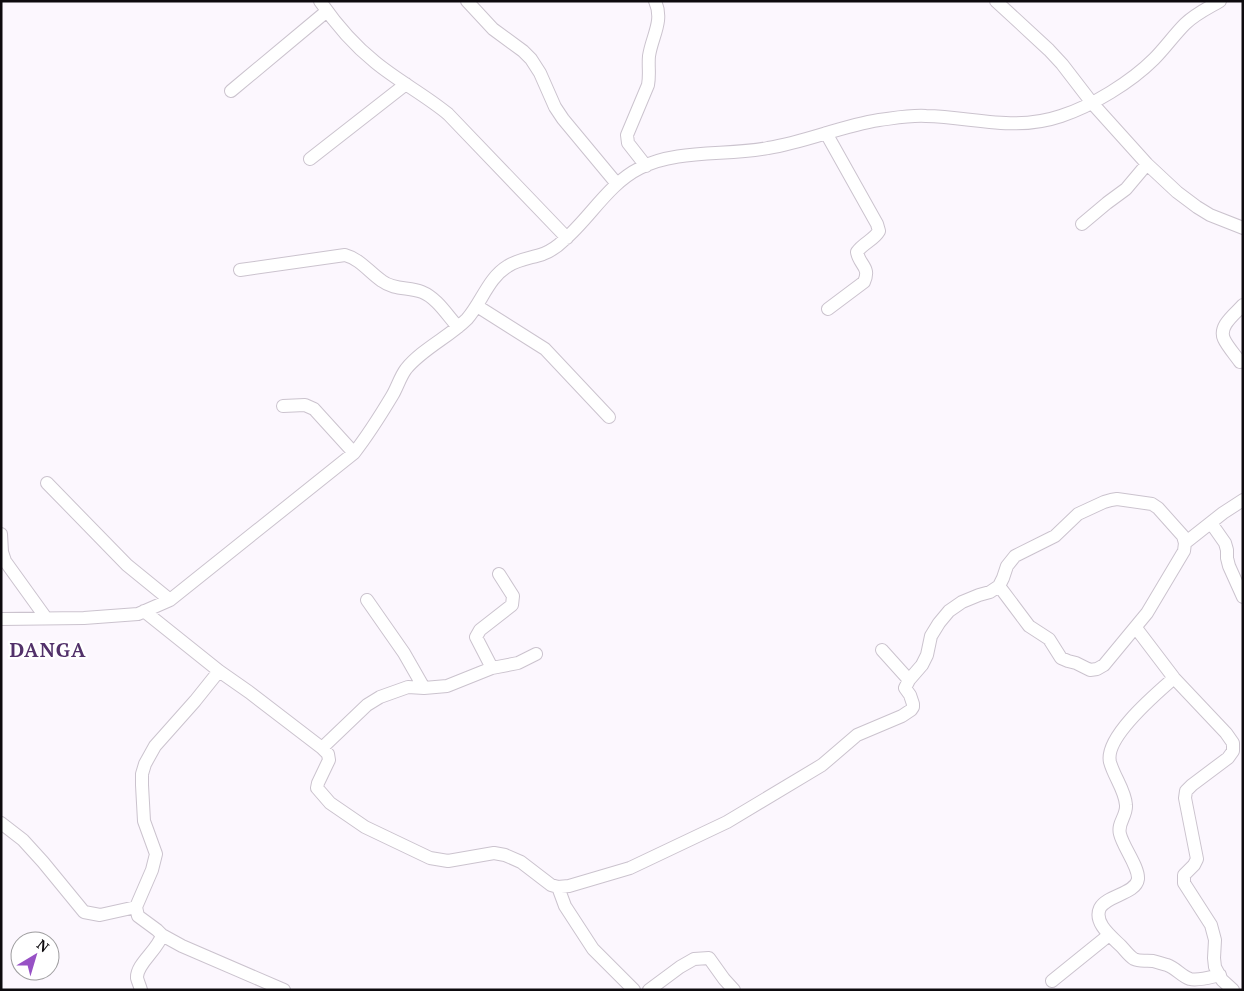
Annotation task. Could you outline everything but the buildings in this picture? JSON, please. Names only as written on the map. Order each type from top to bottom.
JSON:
[{"type":"street","points":[[468,1],[493,29],[523,51],[530,59],[540,73],[563,119],[617,184]]},
{"type":"street","points":[[646,166],[628,143],[627,135],[650,76],[648,60],[659,21],[658,8],[655,1]]},
{"type":"street","points":[[996,1],[1049,50],[1092,103],[1147,164],[1177,192],[1210,215],[1243,228]]},
{"type":"street","points":[[1,619],[84,618],[138,614],[170,600],[354,453],[375,425],[405,370],[467,319],[498,274],[522,259],[551,251],[567,238],[617,184],[640,168],[664,159],[681,156],[765,149],[878,120],[927,116],[1013,124],[1037,123],[1062,116],[1092,103],[1126,82],[1152,62],[1185,24],[1220,1]]},
{"type":"street","points":[[231,91],[323,6],[352,40],[375,62],[437,104],[448,114],[567,238]]},
{"type":"street","points":[[310,159],[406,84]]},
{"type":"street","points":[[826,133],[877,224],[879,231],[876,236],[860,247],[857,252],[858,258],[867,270],[864,282],[828,309]]},
{"type":"street","points":[[1082,224],[1126,189],[1147,164]]},
{"type":"street","points":[[240,270],[345,254],[353,257],[382,281],[398,288],[416,290],[432,298],[458,327]]},
{"type":"street","points":[[1240,362],[1224,339],[1222,330],[1243,305]]},
{"type":"street","points":[[476,306],[545,349],[609,417]]},
{"type":"street","points":[[283,406],[305,406],[314,409],[354,453]]},
{"type":"street","points":[[47,483],[127,565],[170,600]]},
{"type":"street","points":[[144,611],[219,671],[322,748],[328,754],[329,760],[317,788],[330,803],[365,827],[430,858],[448,861],[494,853],[505,856],[521,862],[551,885],[558,887],[570,886],[630,868],[728,822],[822,765],[857,735],[902,716],[913,707],[910,696],[905,688],[909,680],[922,665],[932,636],[939,623],[962,602],[990,592],[1000,586],[1007,566],[1015,556],[1055,536],[1078,514],[1111,500],[1152,504],[1158,508],[1183,536],[1185,543],[1184,551],[1147,613],[1104,665],[1097,669],[1090,670],[1061,658],[1049,639],[1029,626],[1000,586]]},
{"type":"street","points":[[1185,543],[1243,500]]},
{"type":"street","points":[[1211,523],[1225,542],[1229,566],[1243,597]]},
{"type":"street","points":[[1,534],[2,552],[5,561],[46,618]]},
{"type":"street","points":[[492,668],[476,637],[480,630],[512,605],[513,596],[499,574]]},
{"type":"street","points":[[367,600],[404,653],[424,688]]},
{"type":"street","points":[[1136,628],[1174,678],[1226,733],[1233,743],[1233,751],[1228,758],[1186,791],[1185,798],[1197,859],[1184,875],[1184,884],[1211,925],[1215,940],[1214,958],[1216,967],[1222,980],[1233,990]]},
{"type":"street","points":[[882,650],[909,680]]},
{"type":"street","points":[[322,748],[366,705],[380,697],[408,687],[447,686],[492,668],[518,662],[536,654]]},
{"type":"street","points":[[219,671],[196,701],[155,746],[145,764],[142,774],[144,821],[156,854],[152,870],[136,907],[138,916],[162,935],[182,946],[284,990]]},
{"type":"street","points":[[1174,678],[1138,710],[1113,744],[1109,753],[1110,762],[1126,805],[1125,813],[1119,826],[1120,834],[1137,872],[1138,880],[1134,887],[1105,903],[1100,910],[1100,919],[1103,928],[1133,958],[1169,966],[1191,979],[1202,979],[1220,975]]},
{"type":"street","points":[[1,823],[22,840],[43,862],[84,912],[100,915],[136,907]]},
{"type":"street","points":[[558,887],[565,906],[593,949],[634,990]]},
{"type":"street","points":[[142,990],[137,976],[140,968],[158,945],[162,935]]},
{"type":"street","points":[[1052,980],[1110,935]]},
{"type":"street","points":[[649,990],[680,967],[694,960],[709,958],[734,990]]},
{"type":"district","name":"DANGA","points":[[48,649]]}]
